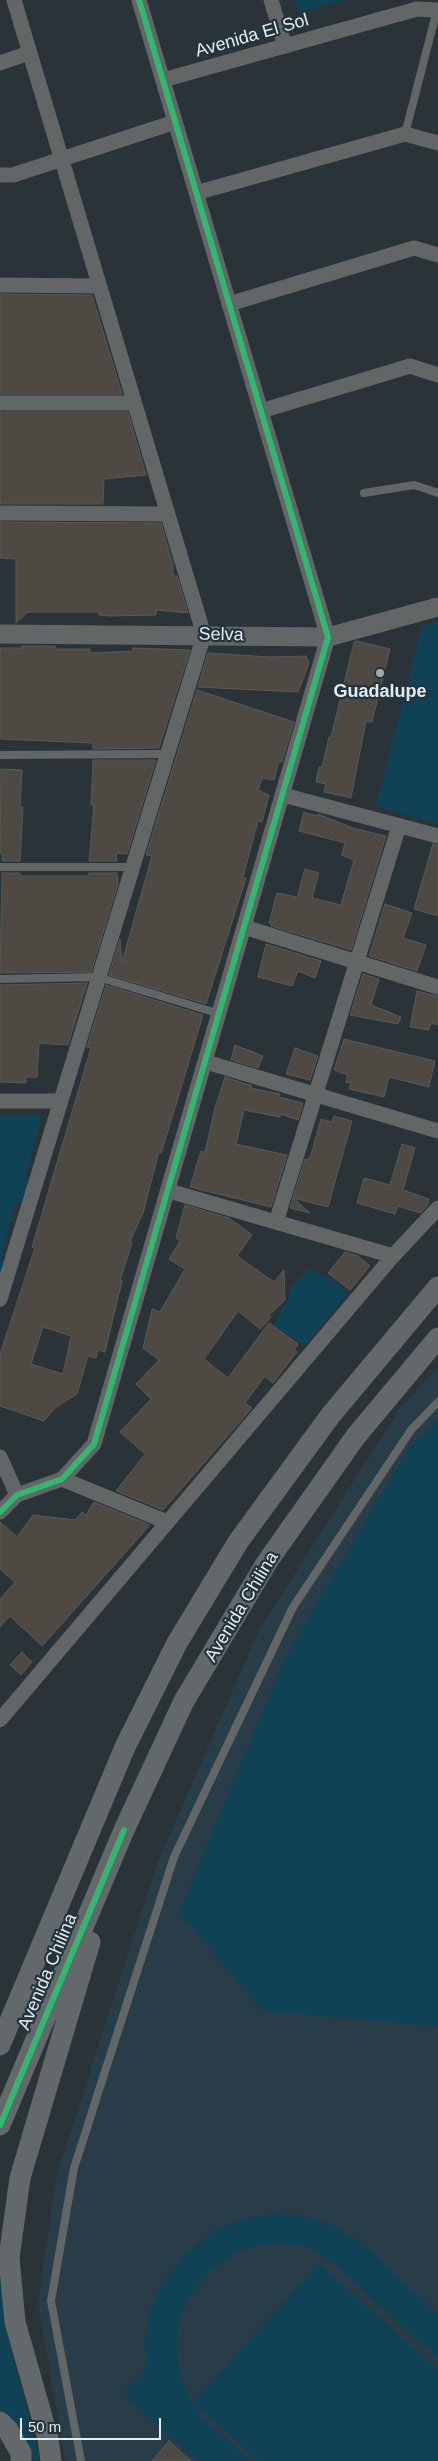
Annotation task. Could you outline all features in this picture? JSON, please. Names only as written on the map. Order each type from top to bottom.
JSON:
[{"type":"main road","name":"Avenida Chilina","points":[[0,2045],[125,1747],[177,1643],[238,1542],[330,1416],[438,1287]]},
{"type":"main road","name":"Avenida Chilina","points":[[0,2125],[124,1830],[184,1702],[267,1562],[356,1436],[438,1338]]},
{"type":"main road","points":[[51,2461],[48,2438],[14,2322],[9,2258],[20,2178],[124,1830]]},
{"type":"main road","points":[[0,2422],[8,2430],[21,2454],[21,2461]]},
{"type":"street","points":[[0,1299],[131,867],[204,635],[14,0]]},
{"type":"street","points":[[0,1512],[17,1495],[62,1479],[94,1444],[169,1191],[328,637],[139,0]]},
{"type":"street","points":[[271,0],[285,46]]},
{"type":"street","name":"Avenida El Sol","points":[[163,80],[417,9],[438,10]]},
{"type":"street","points":[[0,63],[29,53]]},
{"type":"street","points":[[0,174],[13,175],[175,122]]},
{"type":"street","points":[[196,193],[405,134],[438,143]]},
{"type":"street","points":[[229,304],[414,248],[438,256]]},
{"type":"street","points":[[0,285],[99,286]]},
{"type":"street","points":[[261,411],[410,366],[438,375]]},
{"type":"street","points":[[0,403],[134,403]]},
{"type":"street","points":[[0,513],[168,514]]},
{"type":"street","name":"Selva","points":[[0,634],[328,637],[438,607]]},
{"type":"street","points":[[283,795],[438,836]]},
{"type":"street","points":[[276,1222],[399,826]]},
{"type":"street","points":[[244,927],[438,987]]},
{"type":"street","points":[[206,1062],[438,1131]]},
{"type":"street","points":[[0,1102],[61,1101]]},
{"type":"street","points":[[169,1191],[393,1256]]},
{"type":"street","points":[[0,1720],[393,1256],[438,1208]]},
{"type":"street","points":[[0,1457],[17,1495]]},
{"type":"street","points":[[62,1479],[167,1522]]},
{"type":"lane","points":[[405,134],[438,10]]},
{"type":"lane","points":[[364,493],[414,485],[438,493]]},
{"type":"lane","points":[[0,755],[167,754]]},
{"type":"lane","points":[[0,867],[131,867]]},
{"type":"lane","points":[[0,979],[98,977],[220,1014]]},
{"type":"lane","points":[[81,2461],[51,2301],[74,2168],[174,1857],[294,1606],[411,1430],[438,1402]]},
{"type":"shaded area","points":[[294,0],[344,0],[298,13]]},
{"type":"shaded area","points":[[438,622],[438,824],[376,806],[422,625]]},
{"type":"shaded area","points":[[0,1116],[42,1116],[25,1179],[30,1184],[28,1195],[14,1206],[1,1257],[3,1272],[0,1287]]},
{"type":"shaded area","points":[[309,1268],[327,1279],[329,1278],[348,1293],[304,1346],[273,1325],[288,1299],[290,1288]]},
{"type":"shaded area","points":[[438,1367],[438,2461],[65,2461],[38,2302],[57,2174],[157,1864],[259,1630],[400,1408]]},
{"type":"shaded area","points":[[438,1420],[438,2026],[262,2011],[179,1912],[284,1660],[406,1452]]},
{"type":"shaded area","points":[[273,2214],[304,2216],[332,2225],[355,2238],[438,2314],[438,2359],[332,2262],[309,2247],[282,2244],[259,2245],[236,2252],[210,2271],[190,2295],[180,2318],[176,2343],[179,2371],[189,2399],[202,2417],[250,2461],[197,2461],[126,2397],[127,2386],[136,2382],[146,2370],[144,2337],[152,2305],[165,2278],[186,2253],[215,2230],[245,2218]]},
{"type":"shaded area","points":[[0,2236],[4,2323],[40,2459],[36,2461],[34,2461],[15,2426],[0,2413]]},
{"type":"shaded area","points":[[318,2263],[438,2370],[438,2461],[259,2461],[193,2403]]},
{"type":"building","points":[[0,294],[92,295],[122,394],[0,394]]},
{"type":"building","points":[[0,412],[128,412],[146,475],[104,479],[103,504],[0,504]]},
{"type":"building","points":[[0,522],[161,523],[173,565],[173,576],[177,576],[188,613],[156,610],[156,615],[110,616],[99,615],[99,612],[28,612],[16,623],[16,559],[0,558]]},
{"type":"building","points":[[357,641],[390,649],[372,722],[366,721],[351,798],[324,792],[326,784],[316,782],[319,767],[322,767],[329,737],[331,737],[354,642]]},
{"type":"building","points":[[22,646],[55,646],[55,649],[90,649],[90,653],[133,651],[133,648],[190,650],[159,748],[93,749],[93,743],[0,739],[0,648],[22,648]]},
{"type":"building","points":[[208,653],[270,657],[306,656],[309,663],[298,692],[198,687]]},
{"type":"building","points":[[197,690],[294,722],[282,762],[279,761],[274,780],[262,778],[258,790],[269,795],[262,822],[258,821],[243,877],[246,878],[206,1004],[109,975],[120,939],[122,962],[152,856],[146,855]]},
{"type":"building","points":[[93,760],[156,760],[127,854],[116,853],[117,861],[89,861],[94,805],[91,805]]},
{"type":"building","points":[[1,769],[22,770],[20,807],[23,807],[20,861],[2,861],[2,854],[0,854]]},
{"type":"building","points":[[304,812],[318,816],[318,814],[353,828],[386,836],[351,950],[271,926],[272,923],[269,923],[277,893],[297,897],[305,869],[319,873],[312,898],[341,905],[354,860],[342,855],[345,843],[299,831]]},
{"type":"building","points":[[433,844],[438,845],[438,916],[414,909]]},
{"type":"building","points":[[2,873],[20,873],[20,875],[24,876],[88,876],[89,873],[117,873],[118,884],[91,972],[0,973]]},
{"type":"building","points":[[385,904],[412,913],[403,938],[426,945],[417,971],[369,956]]},
{"type":"building","points":[[266,944],[321,961],[315,978],[298,971],[292,986],[258,977]]},
{"type":"building","points":[[363,974],[379,979],[371,1005],[401,1017],[398,1024],[350,1015]]},
{"type":"building","points":[[87,983],[68,1045],[39,1043],[37,1077],[26,1077],[26,1083],[0,1082],[0,985]]},
{"type":"building","points":[[106,985],[203,1015],[161,1153],[159,1152],[143,1213],[130,1241],[132,1242],[120,1281],[122,1281],[105,1352],[98,1350],[96,1358],[88,1356],[77,1394],[55,1408],[44,1421],[0,1406],[0,1354],[35,1248],[32,1247],[91,1048],[87,1047]],"holes":[[[43,1327],[71,1336],[63,1374],[31,1364]]]},
{"type":"building","points":[[417,991],[438,996],[438,1025],[431,1023],[429,1030],[410,1027]]},
{"type":"building","points":[[344,1039],[435,1061],[429,1087],[389,1077],[384,1097],[349,1089],[351,1083],[346,1082],[348,1075],[334,1070]]},
{"type":"building","points":[[235,1045],[263,1056],[258,1068],[231,1060]]},
{"type":"building","points":[[295,1048],[318,1056],[310,1080],[286,1074]]},
{"type":"building","points":[[225,1077],[252,1086],[251,1088],[280,1094],[279,1097],[303,1103],[298,1120],[280,1114],[280,1117],[244,1110],[236,1144],[287,1155],[271,1207],[190,1187],[201,1151],[205,1152],[215,1108]]},
{"type":"building","points":[[334,1116],[352,1121],[328,1207],[293,1198],[305,1159],[308,1160],[311,1155],[321,1119],[332,1122]]},
{"type":"building","points":[[402,1144],[415,1148],[403,1190],[429,1199],[427,1206],[420,1213],[398,1206],[395,1214],[357,1203],[364,1178],[390,1185]]},
{"type":"building","points":[[293,1198],[310,1213],[290,1208]]},
{"type":"building","points":[[185,1205],[229,1218],[252,1235],[237,1256],[274,1282],[284,1270],[285,1300],[269,1315],[271,1317],[260,1329],[238,1311],[204,1359],[228,1378],[269,1323],[298,1344],[294,1350],[297,1352],[273,1383],[265,1376],[245,1403],[252,1408],[163,1510],[116,1491],[145,1454],[120,1432],[151,1399],[136,1384],[159,1360],[143,1348],[152,1309],[160,1312],[185,1269],[169,1259],[180,1241],[176,1238]]},
{"type":"building","points":[[345,1252],[358,1256],[370,1266],[350,1290],[328,1273]]},
{"type":"building","points":[[94,1502],[150,1525],[42,1646],[10,1616],[0,1627],[0,1599],[15,1582],[0,1569],[0,1522],[17,1537],[33,1515],[75,1520],[82,1512],[86,1515]]},
{"type":"building","points":[[22,1652],[32,1662],[21,1675],[10,1665]]},
{"type":"building","points":[[169,2441],[191,2461],[152,2461]]},
{"type":"cycle path","points":[[0,1512],[17,1495],[62,1479],[94,1444],[328,637],[139,0]]},
{"type":"cycle path","points":[[0,2125],[124,1830]]},
{"type":"place","name":"Guadalupe","points":[[380,673]]}]
